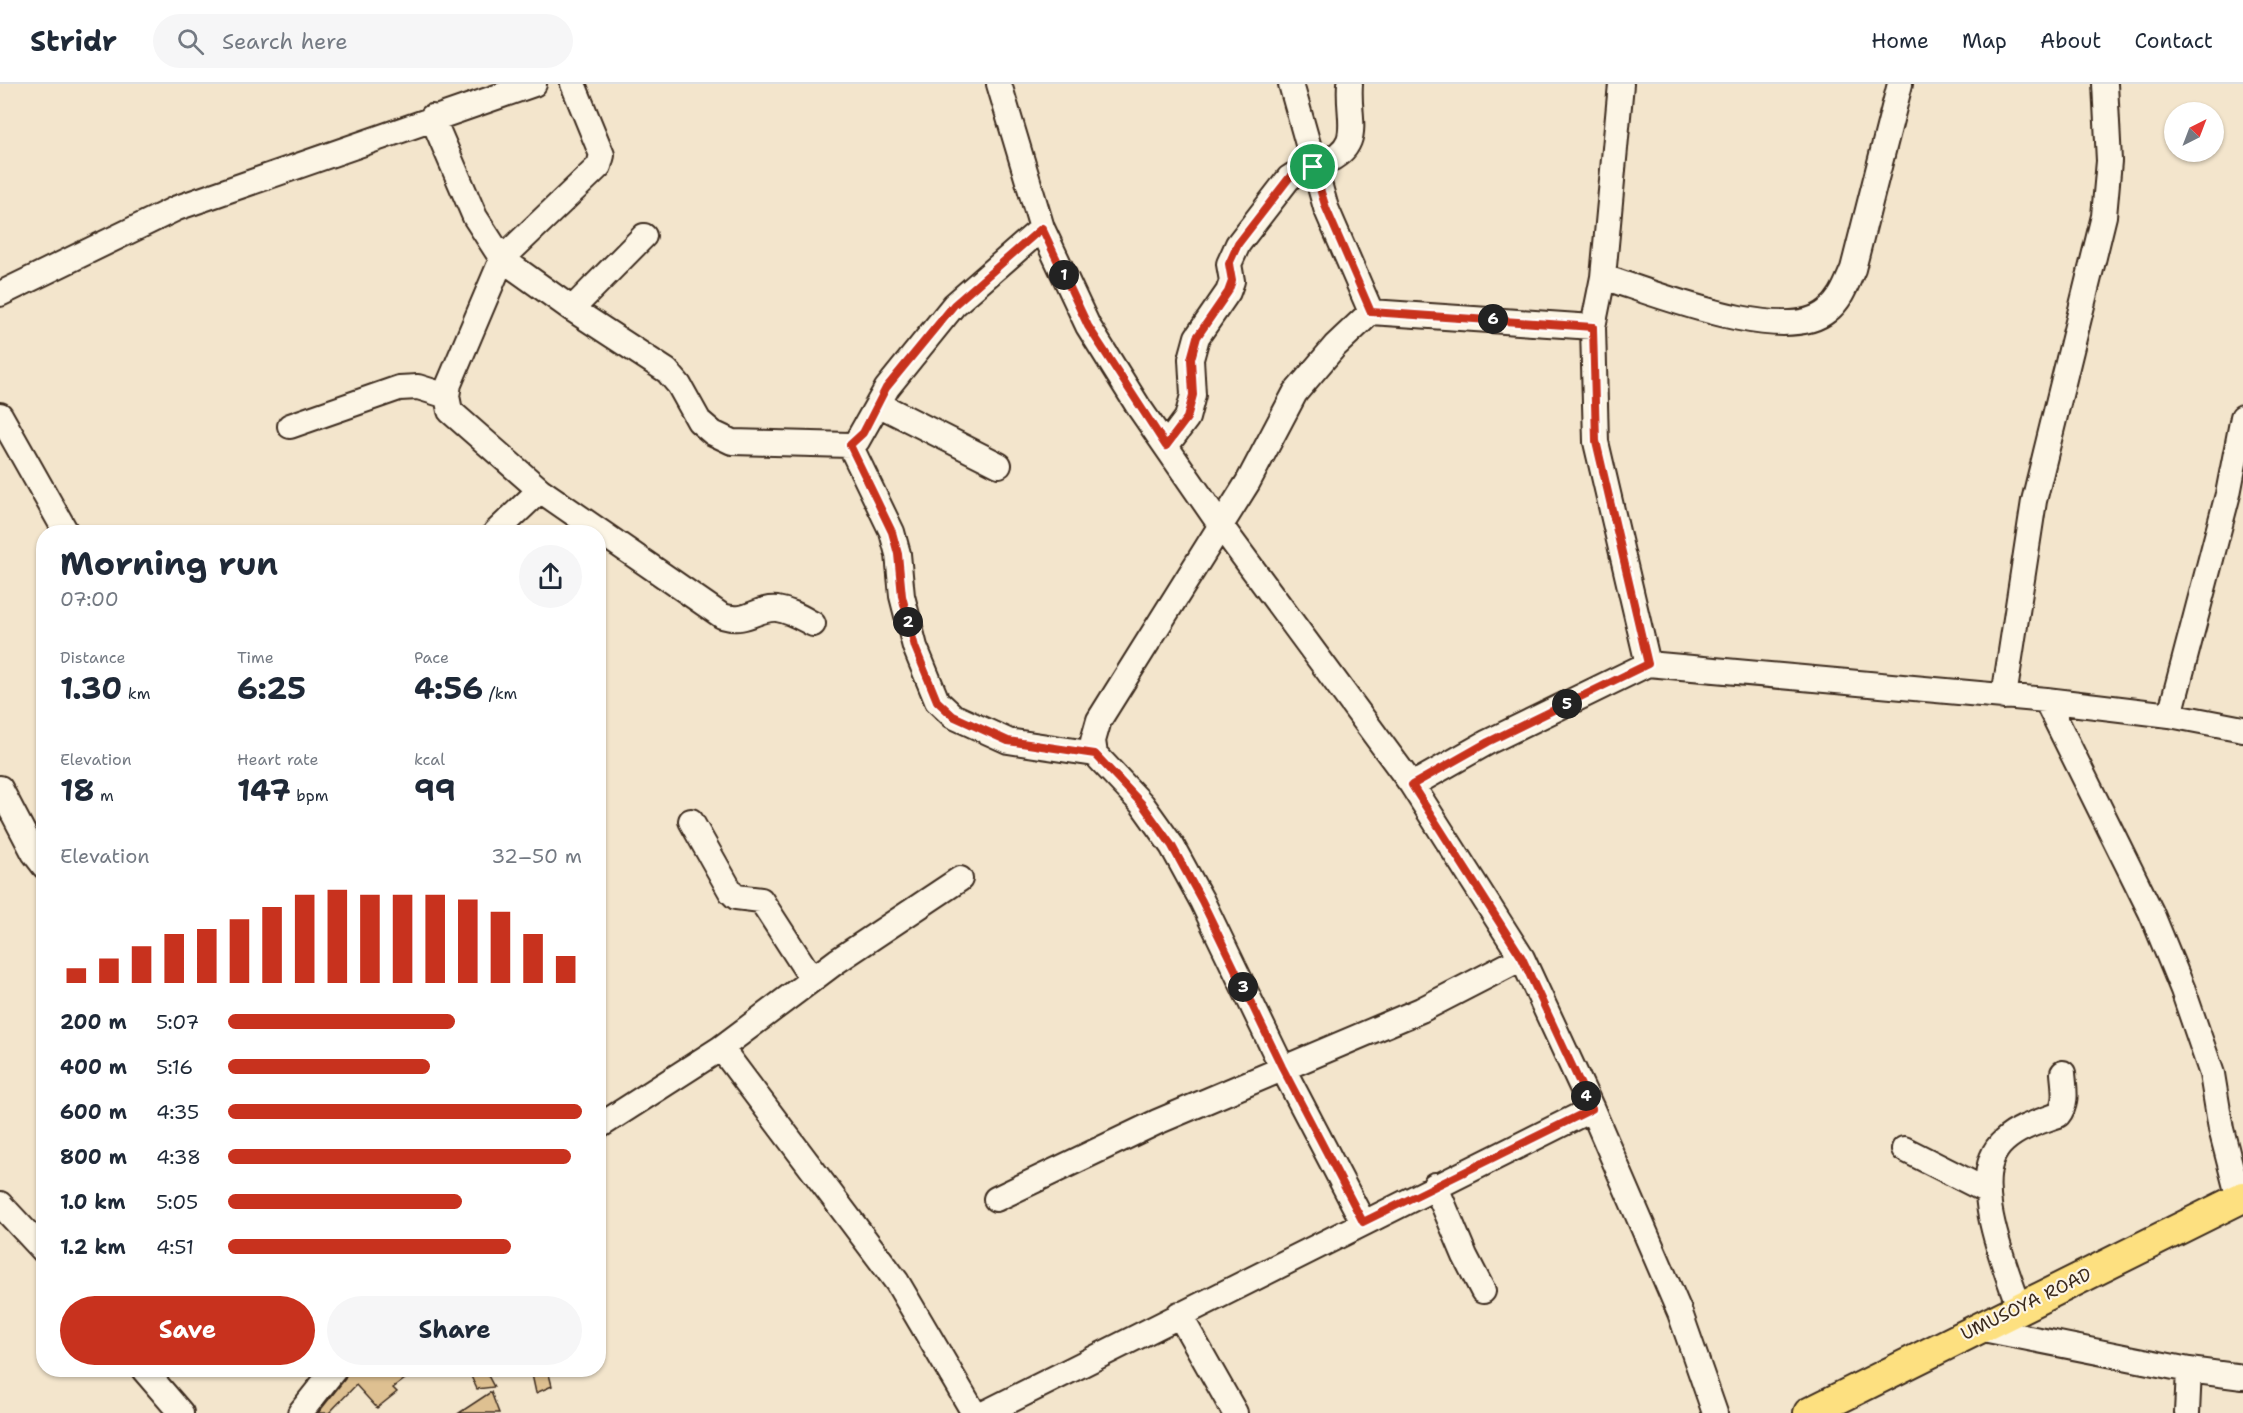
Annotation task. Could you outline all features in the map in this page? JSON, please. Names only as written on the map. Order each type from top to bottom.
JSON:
[{"type":"main road","name":"UMUSOYA ROAD","points":[[1809,1413],[2241,1198]]},
{"type":"street","points":[[0,294],[177,208],[432,117],[534,84]]},
{"type":"street","points":[[573,84],[602,155],[599,166],[502,259],[447,396],[450,411],[540,490],[591,525]]},
{"type":"street","points":[[999,84],[1042,228],[1088,326],[1221,526],[1412,785],[1522,958],[1592,1109],[1680,1313],[1715,1413]]},
{"type":"street","points":[[1291,84],[1326,208],[1371,312]]},
{"type":"street","points":[[1166,446],[1187,418],[1193,395],[1191,359],[1197,337],[1228,292],[1232,281],[1229,264],[1238,244],[1289,178],[1298,171],[1337,157],[1347,148],[1351,134],[1350,84]]},
{"type":"street","points":[[1621,84],[1603,277],[1593,327],[1596,441],[1648,664]]},
{"type":"street","points":[[1603,277],[1713,311],[1777,325],[1809,321],[1826,312],[1843,294],[1852,269],[1900,84]]},
{"type":"street","points":[[2004,697],[2034,501],[2104,216],[2109,162],[2105,84]]},
{"type":"street","points":[[432,117],[475,217],[502,259],[572,309],[667,371],[679,385],[699,422],[713,433],[732,442],[850,445],[863,433],[886,388],[954,305],[1042,228]]},
{"type":"street","points":[[572,309],[644,236]]},
{"type":"street","points":[[1363,1222],[1282,1067],[1202,901],[1172,846],[1142,804],[1095,754],[1093,741],[1100,720],[1248,482],[1295,393],[1335,346],[1371,312],[1593,327]]},
{"type":"street","points":[[290,426],[399,388],[418,387],[447,396]]},
{"type":"street","points":[[878,404],[999,465]]},
{"type":"street","points":[[0,415],[62,525]]},
{"type":"street","points":[[2170,715],[2228,494],[2243,417]]},
{"type":"street","points":[[850,445],[892,532],[898,554],[902,596],[915,647],[937,701],[953,716],[1008,741],[1095,754]]},
{"type":"street","points":[[503,525],[540,490]]},
{"type":"street","points":[[606,536],[722,616],[737,620],[775,609],[793,613],[813,624]]},
{"type":"street","points":[[1412,785],[1488,742],[1648,664],[2046,700],[2170,715],[2243,729]]},
{"type":"street","points":[[2046,700],[2151,912],[2183,990],[2212,1074],[2221,1129],[2241,1198]]},
{"type":"street","points":[[0,788],[36,848]]},
{"type":"street","points":[[692,821],[731,892],[736,897],[760,900],[812,979]]},
{"type":"street","points":[[606,1122],[722,1048],[812,979],[960,879]]},
{"type":"street","points":[[996,1199],[1156,1122],[1420,1010],[1522,958]]},
{"type":"street","points":[[722,1048],[897,1282],[974,1413]]},
{"type":"street","points":[[2019,1307],[1998,1245],[1987,1191],[1990,1166],[2002,1142],[2019,1130],[2058,1115],[2062,1110],[2064,1104],[2063,1073]]},
{"type":"street","points":[[985,1413],[1436,1185],[1592,1109]]},
{"type":"street","points":[[1904,1149],[1987,1191]]},
{"type":"street","points":[[1436,1185],[1465,1256],[1483,1291]]},
{"type":"street","points":[[0,1204],[36,1242]]},
{"type":"street","points":[[1179,1314],[1235,1413]]},
{"type":"street","points":[[1978,1328],[2189,1370],[2243,1377]]},
{"type":"street","points":[[2187,1413],[2189,1370]]},
{"type":"street","points":[[150,1377],[181,1413]]},
{"type":"street","points":[[300,1413],[328,1377]]},
{"type":"building","points":[[346,1377],[408,1377],[393,1388],[397,1392],[377,1408],[356,1385],[329,1413],[318,1413]]},
{"type":"building","points":[[471,1377],[489,1377],[494,1387],[477,1389]]},
{"type":"building","points":[[533,1377],[550,1377],[552,1386],[536,1393]]},
{"type":"building","points":[[491,1392],[499,1413],[459,1413]]},
{"type":"route","points":[[1313,167],[1326,208],[1371,312],[1593,327],[1596,441],[1648,664],[1488,742],[1412,785],[1522,958],[1592,1109],[1363,1222],[1282,1067],[1202,901],[1172,846],[1142,804],[1095,754],[1008,741],[953,716],[937,701],[915,647],[902,596],[898,554],[892,532],[850,445],[857,441],[863,433],[886,388],[954,305],[1042,228],[1088,326],[1166,446],[1187,418],[1193,395],[1191,359],[1197,337],[1228,292],[1232,281],[1229,264],[1238,244],[1289,178],[1298,171],[1313,167]]}]
